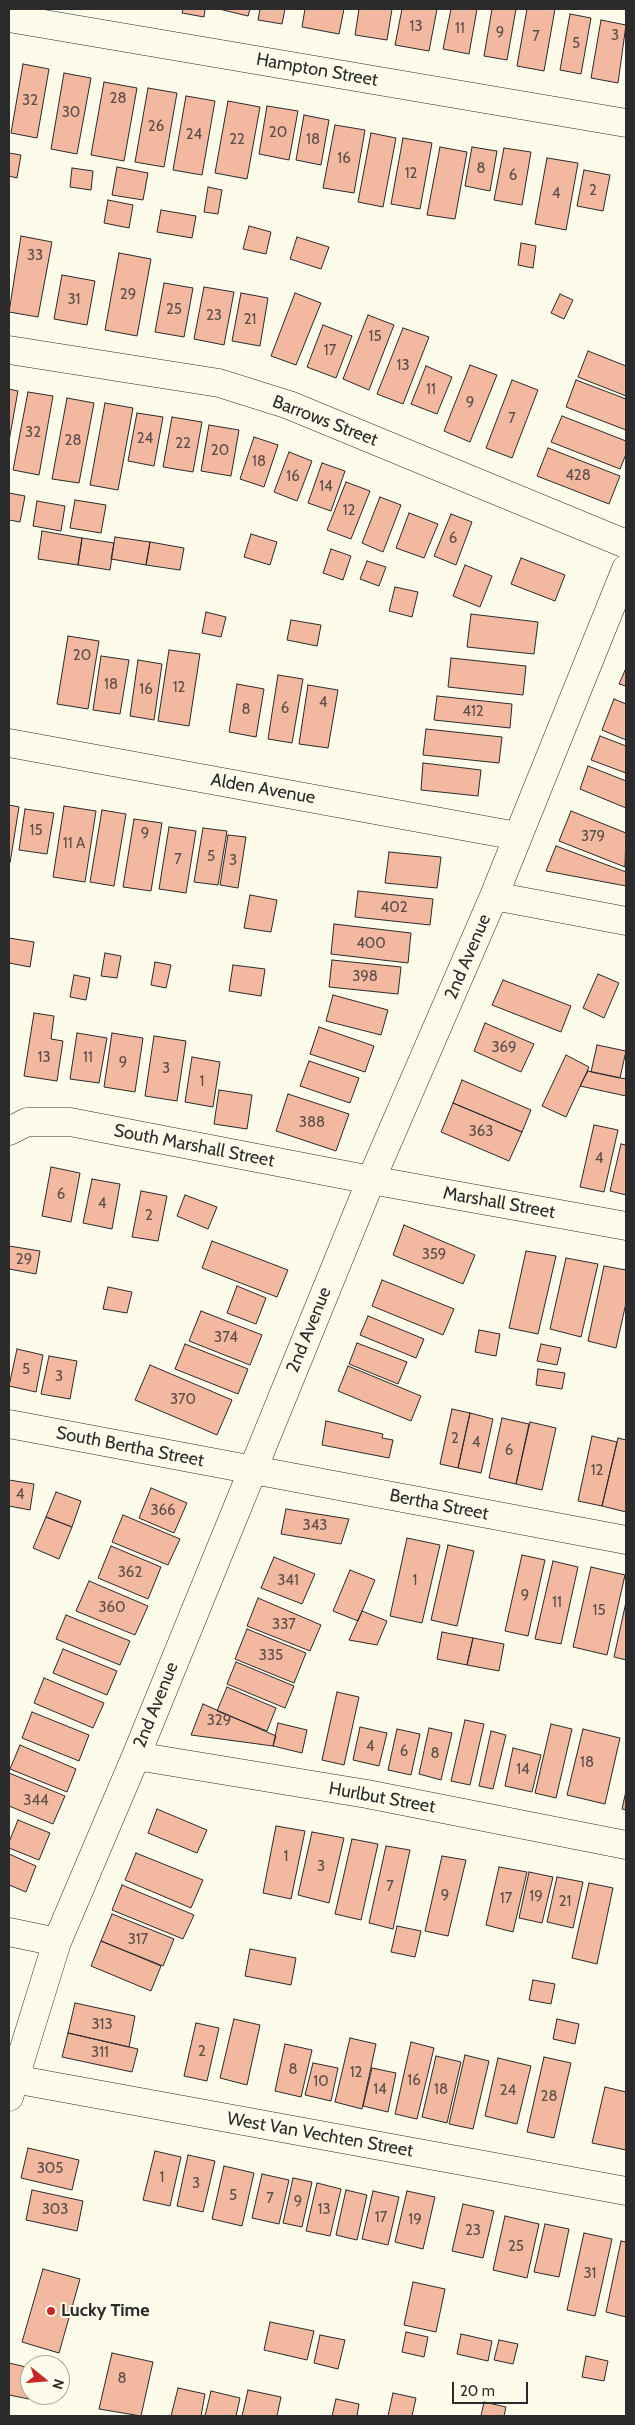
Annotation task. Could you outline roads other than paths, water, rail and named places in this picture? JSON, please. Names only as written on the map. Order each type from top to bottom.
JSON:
[{"type":"street","name":"Hampton Street","points":[[9,18],[626,123]]},
{"type":"street","name":"Barrows Street","points":[[9,350],[219,383],[289,405],[626,544]]},
{"type":"street","name":"2nd Avenue","points":[[12,2088],[57,1942],[136,1756],[371,1180],[494,896],[517,836],[618,612],[626,569]]},
{"type":"street","name":"Alden Avenue","points":[[9,743],[517,836]]},
{"type":"street","points":[[494,896],[626,921]]},
{"type":"street","name":"South Marshall Street","points":[[14,1129],[26,1122],[70,1122],[371,1180]]},
{"type":"street","name":"Marshall Street","points":[[371,1180],[626,1226]]},
{"type":"street","name":"South Bertha Street","points":[[9,1424],[252,1470]]},
{"type":"street","name":"Bertha Street","points":[[252,1470],[626,1540]]},
{"type":"street","name":"Hurlbut Street","points":[[136,1756],[367,1794],[626,1845]]},
{"type":"street","points":[[9,1932],[57,1942]]},
{"type":"street","name":"West Van Vechten Street","points":[[12,2088],[626,2191]]},
{"type":"place","name":"Lucky Time","points":[[51,2311]]}]
